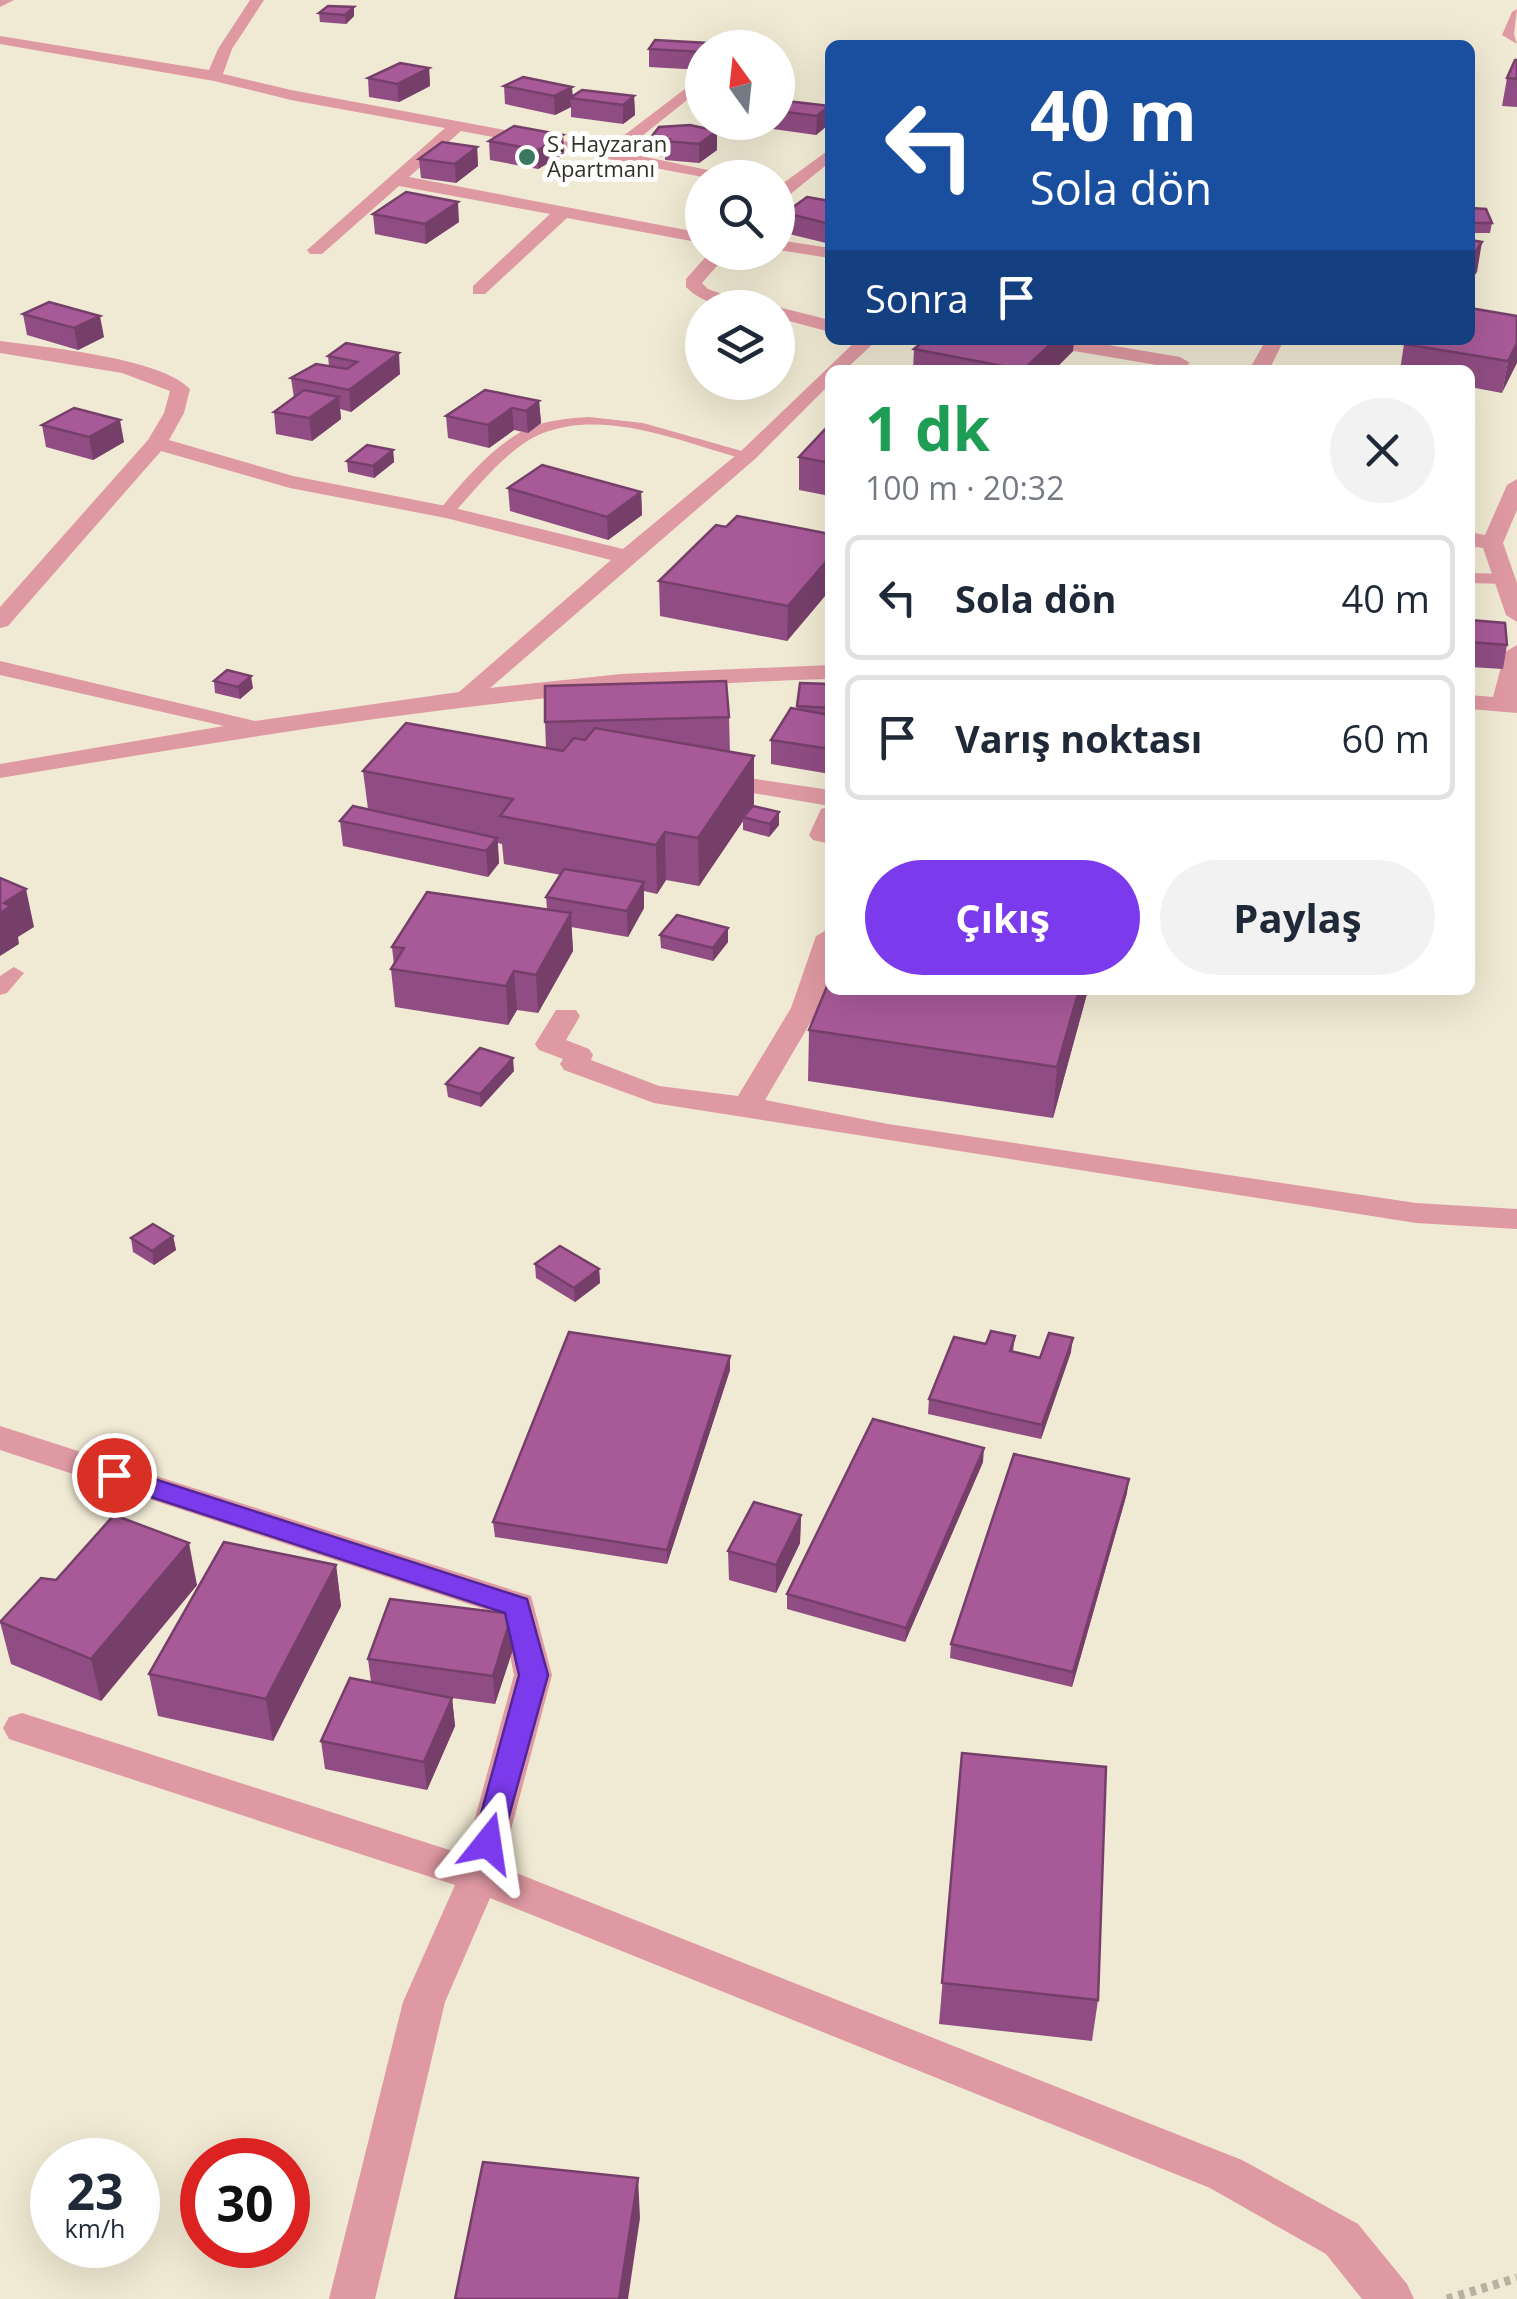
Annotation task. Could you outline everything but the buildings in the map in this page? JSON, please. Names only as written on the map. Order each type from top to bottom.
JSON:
[{"type":"street","points":[[214,76],[225,49],[257,0]]},
{"type":"street","points":[[0,40],[214,76],[685,168]]},
{"type":"street","points":[[609,154],[685,94]]},
{"type":"street","points":[[316,250],[457,126]]},
{"type":"street","points":[[795,181],[825,158]]},
{"type":"street","points":[[396,180],[685,235]]},
{"type":"street","points":[[479,290],[563,212]]},
{"type":"street","points":[[795,248],[825,252]]},
{"type":"street","points":[[699,290],[692,284],[704,270]]},
{"type":"street","points":[[795,317],[825,325]]},
{"type":"street","points":[[838,365],[862,345]]},
{"type":"street","points":[[1068,345],[1180,363]]},
{"type":"street","points":[[0,348],[172,380],[180,389],[174,413],[157,443],[0,621]]},
{"type":"street","points":[[1083,365],[1096,351]]},
{"type":"street","points":[[469,694],[748,455],[825,377]]},
{"type":"street","points":[[157,443],[290,482],[446,512],[627,557]]},
{"type":"street","points":[[1512,625],[1504,579],[1481,541],[1517,485]]},
{"type":"street","points":[[1475,702],[1510,706],[1517,652]]},
{"type":"street","points":[[0,668],[262,728]]},
{"type":"street","points":[[0,771],[469,694],[825,672]]},
{"type":"street","points":[[685,776],[825,797]]},
{"type":"street","points":[[747,1106],[805,1008],[825,950]]},
{"type":"street","points":[[566,1016],[549,1044],[580,1055],[574,1064],[654,1094],[747,1106],[888,1134],[1416,1213],[1517,1219]]},
{"type":"street","points":[[0,1438],[518,1606],[534,1675],[479,1876],[424,2002],[352,2299]]},
{"type":"street","points":[[22,1728],[479,1876],[1226,2174],[1342,2238],[1391,2299]]},
{"type":"lane","points":[[1517,12],[1508,35],[1517,41]]},
{"type":"lane","points":[[446,512],[533,431],[555,425],[610,422],[748,455]]},
{"type":"lane","points":[[1475,578],[1504,579]]},
{"type":"path","points":[[1447,2299],[1517,2278]]},
{"type":"place","name":"S. Hayzaran Apartmanı","points":[[527,157]]},
{"type":"route","points":[[114,1475],[518,1606],[534,1675],[488,1843]]}]
